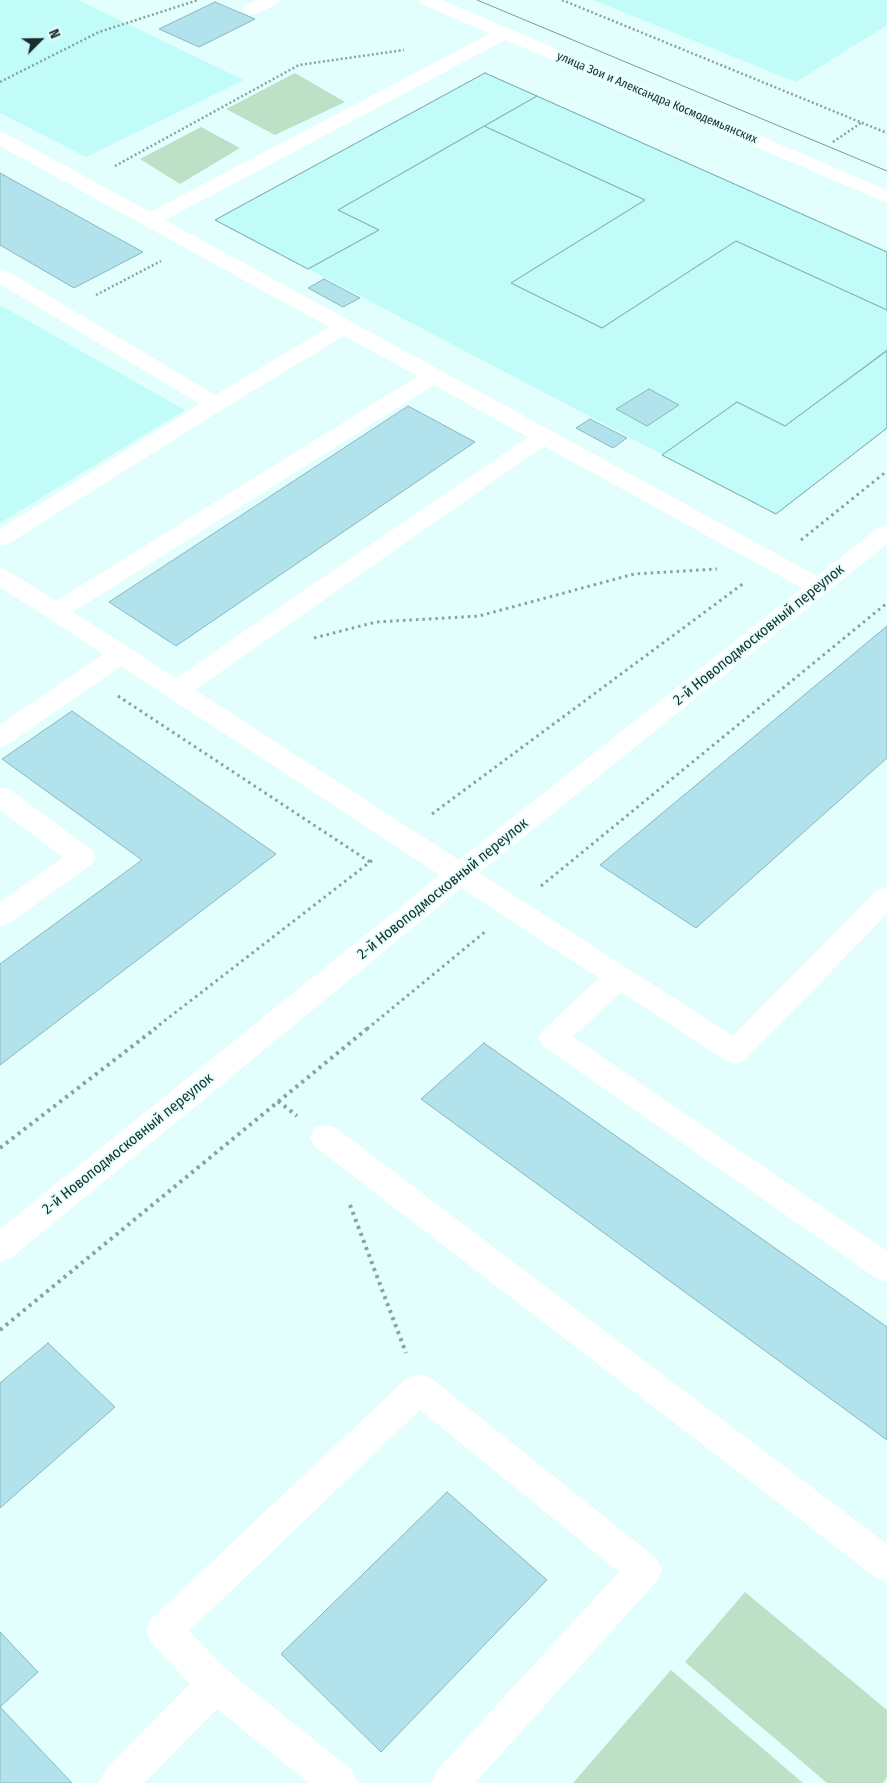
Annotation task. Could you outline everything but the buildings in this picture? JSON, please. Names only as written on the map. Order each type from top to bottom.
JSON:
[{"type":"street","points":[[252,9],[270,0]]},
{"type":"street","name":"улица Зои и Александра Космодемьянских","points":[[427,0],[887,197]]},
{"type":"street","points":[[151,220],[504,33]]},
{"type":"street","points":[[0,138],[818,587]]},
{"type":"street","points":[[0,275],[215,404]]},
{"type":"street","points":[[0,538],[215,404],[344,327]]},
{"type":"street","points":[[56,612],[433,376]]},
{"type":"street","points":[[177,690],[544,436]]},
{"type":"street","name":"2-й Новоподмосковный переулок","points":[[0,1248],[461,873],[887,532]]},
{"type":"street","points":[[0,576],[735,1052],[887,897]]},
{"type":"street","points":[[0,738],[120,654]]},
{"type":"street","points":[[0,796],[82,857],[0,916]]},
{"type":"street","points":[[619,977],[553,1038],[887,1268]]},
{"type":"street","points":[[324,1138],[887,1565]]},
{"type":"street","points":[[338,1783],[215,1684],[164,1632],[419,1389],[644,1570],[450,1783]]},
{"type":"street","points":[[118,1783],[215,1684]]},
{"type":"path","points":[[0,82],[99,32],[198,0]]},
{"type":"path","points":[[562,0],[887,133]]},
{"type":"path","points":[[83,183],[299,65],[407,50]]},
{"type":"path","points":[[827,146],[861,123]]},
{"type":"path","points":[[63,313],[165,259]]},
{"type":"path","points":[[0,1148],[404,836],[772,562],[887,471]]},
{"type":"path","points":[[310,639],[376,622],[479,616],[634,574],[706,570],[772,562]]},
{"type":"path","points":[[0,1330],[887,603]]},
{"type":"path","points":[[91,674],[142,713],[370,862]]},
{"type":"path","points":[[278,1102],[324,1138]]},
{"type":"path","points":[[349,1203],[419,1389]]},
{"type":"shaded area","points":[[0,0],[78,0],[244,80],[86,157],[0,113]]},
{"type":"shaded area","points":[[593,0],[887,0],[887,25],[796,82]]},
{"type":"shaded area","points":[[485,73],[887,252],[887,428],[776,514],[215,220]]},
{"type":"shaded area","points":[[0,305],[185,410],[0,523]]},
{"type":"green space","points":[[295,73],[345,102],[275,135],[226,109]]},
{"type":"green space","points":[[201,127],[240,148],[180,184],[140,159]]},
{"type":"green space","points":[[745,1592],[887,1710],[887,1777],[883,1783],[827,1783],[685,1662]]},
{"type":"green space","points":[[671,1670],[803,1783],[573,1783]]},
{"type":"tram line","points":[[477,0],[887,171]]}]
